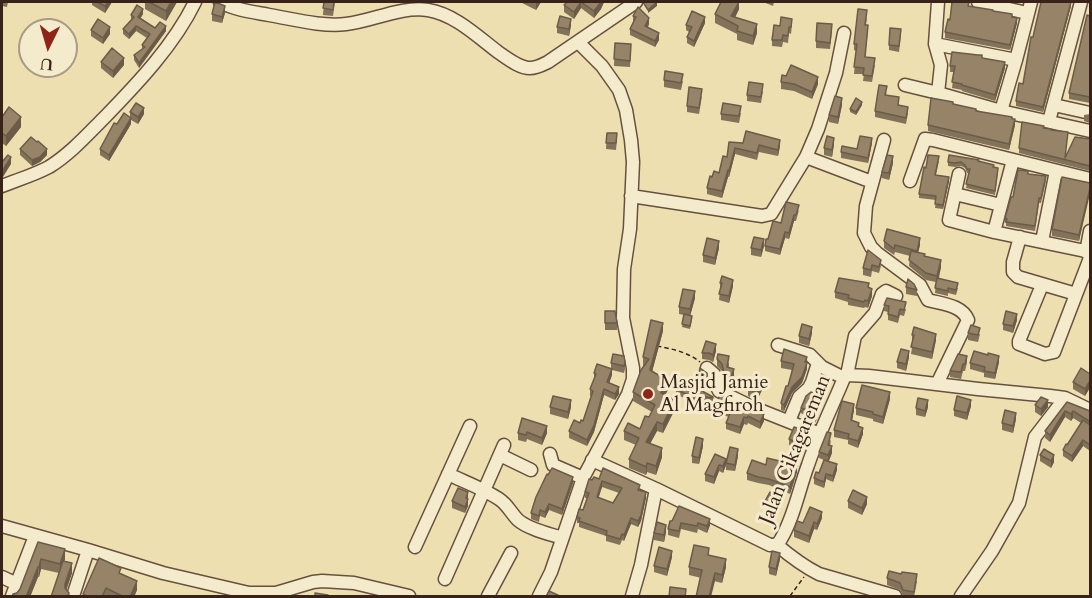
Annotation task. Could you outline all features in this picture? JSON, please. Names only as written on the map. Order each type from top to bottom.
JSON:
[{"type":"street","points":[[2,186],[48,167],[68,153],[136,85],[184,24],[195,2]]},
{"type":"street","points":[[220,2],[227,6],[312,23],[335,24],[346,24],[398,11],[426,10],[446,15],[506,58],[529,68],[548,63],[636,2]]},
{"type":"street","points":[[938,2],[935,44],[941,65],[938,93]]},
{"type":"street","points":[[978,2],[1029,7],[1001,111]]},
{"type":"street","points":[[1049,121],[1081,2]]},
{"type":"street","points":[[632,196],[762,216],[771,214],[806,157],[818,129],[836,73],[844,33]]},
{"type":"street","points":[[539,597],[551,572],[583,478],[628,394],[633,379],[623,318],[624,269],[632,196],[631,140],[626,110],[619,90],[602,66],[578,42]]},
{"type":"street","points":[[935,44],[1016,60]]},
{"type":"street","points":[[905,85],[1001,111],[1090,131]]},
{"type":"street","points":[[1054,105],[1090,112]]},
{"type":"street","points":[[910,182],[925,139],[1090,178]]},
{"type":"street","points":[[884,140],[866,206],[864,233],[871,247],[920,285],[928,300],[956,307],[967,315],[968,320],[937,384]]},
{"type":"street","points":[[806,157],[872,182]]},
{"type":"street","points":[[994,232],[1013,160]]},
{"type":"street","points":[[1042,241],[1056,171]]},
{"type":"street","points":[[959,174],[949,220],[1089,254]]},
{"type":"street","points":[[954,194],[1001,205]]},
{"type":"street","points":[[1042,285],[1019,345],[1045,354],[1054,351],[1076,294],[1089,254],[1090,231]]},
{"type":"street","points":[[1020,237],[1013,262],[1013,272],[1042,285],[1076,294]]},
{"type":"street","points":[[778,345],[810,355],[822,367],[845,377],[855,336],[875,313],[882,294],[886,291],[896,296]]},
{"type":"street","points":[[789,421],[799,397],[812,382],[818,363]]},
{"type":"street","points":[[707,368],[714,374],[719,391],[820,434]]},
{"type":"street","name":"Jalan Cikagareman","points":[[592,460],[770,545],[777,544],[781,539],[797,502],[820,434],[845,377],[869,376],[1065,398],[1090,410]]},
{"type":"street","points":[[961,597],[1019,503],[1035,437],[1065,398]]},
{"type":"street","points":[[415,547],[470,426]]},
{"type":"street","points":[[445,579],[502,450],[531,470]]},
{"type":"street","points":[[550,454],[553,465],[583,478]]},
{"type":"street","points":[[448,474],[484,490],[507,505],[524,525],[562,538]]},
{"type":"street","points":[[632,597],[641,565],[656,489]]},
{"type":"street","points":[[2,526],[163,573],[249,593],[276,593],[322,581],[354,583],[410,597]]},
{"type":"street","points":[[12,597],[35,536]]},
{"type":"street","points":[[777,544],[810,569],[871,593],[895,597]]},
{"type":"street","points":[[73,597],[88,550]]},
{"type":"street","points":[[488,597],[511,553]]},
{"type":"street","points":[[2,578],[17,584]]},
{"type":"path","points":[[649,344],[682,352],[695,358],[707,368]]},
{"type":"path","points":[[790,597],[810,569]]},
{"type":"building","points":[[149,2],[171,2],[166,11]]},
{"type":"building","points":[[215,2],[225,6],[222,17],[212,14]]},
{"type":"building","points":[[324,2],[334,2],[333,10],[323,8]]},
{"type":"building","points":[[567,2],[581,2],[574,12],[564,5]]},
{"type":"building","points":[[581,2],[601,2],[594,11]]},
{"type":"building","points":[[643,2],[657,2],[648,10]]},
{"type":"building","points":[[721,2],[739,2],[731,16],[757,24],[753,36],[737,31],[738,26],[715,14]]},
{"type":"building","points":[[952,2],[969,2],[968,6],[1012,14],[1012,17],[1017,18],[1010,45],[945,32],[948,19],[950,20]]},
{"type":"building","points":[[1041,2],[1071,2],[1043,107],[1016,101],[1019,83],[1023,84],[1031,37],[1033,37]]},
{"type":"building","points":[[137,5],[143,9],[138,17],[155,28],[160,22],[166,26],[139,63],[134,55],[145,47],[142,45],[150,34],[136,26],[129,34],[123,29],[134,17],[131,15]]},
{"type":"building","points":[[638,7],[649,18],[645,26],[659,33],[655,41],[630,29]]},
{"type":"building","points":[[858,9],[867,10],[865,57],[875,58],[872,76],[863,75],[864,68],[854,67]]},
{"type":"building","points":[[692,11],[705,17],[694,41],[687,37],[692,27],[686,25]]},
{"type":"building","points":[[1087,15],[1090,16],[1090,97],[1069,93]]},
{"type":"building","points":[[560,16],[571,19],[569,29],[557,27]]},
{"type":"building","points":[[781,17],[792,19],[788,36],[783,35],[782,40],[772,40],[774,25],[780,26]]},
{"type":"building","points":[[98,19],[110,27],[103,38],[91,30]]},
{"type":"building","points":[[817,23],[832,24],[830,43],[816,41]]},
{"type":"building","points":[[890,28],[901,29],[899,46],[889,45]]},
{"type":"building","points":[[615,43],[631,44],[630,61],[614,59]]},
{"type":"building","points":[[112,48],[124,58],[113,71],[101,62]]},
{"type":"building","points":[[952,52],[982,55],[982,58],[1005,62],[995,95],[952,82],[955,66],[950,66]]},
{"type":"building","points":[[791,65],[818,77],[812,92],[794,84],[781,82],[782,75],[786,76]]},
{"type":"building","points":[[665,71],[683,74],[681,83],[664,80]]},
{"type":"building","points":[[749,82],[763,84],[761,97],[747,95]]},
{"type":"building","points":[[879,85],[887,86],[885,95],[899,97],[898,105],[908,107],[906,118],[875,111]]},
{"type":"building","points":[[689,87],[702,89],[699,108],[687,106]]},
{"type":"building","points":[[835,96],[842,98],[838,117],[829,115]]},
{"type":"building","points":[[856,98],[862,102],[856,112],[850,109]]},
{"type":"building","points":[[931,98],[953,102],[953,104],[976,109],[976,111],[1012,117],[1015,119],[1009,144],[928,125]]},
{"type":"building","points":[[136,103],[144,108],[138,117],[130,112]]},
{"type":"building","points":[[723,103],[741,106],[739,116],[721,114]]},
{"type":"building","points":[[9,107],[21,117],[6,136],[2,133],[2,117]]},
{"type":"building","points":[[124,113],[131,118],[109,155],[100,149],[114,123],[117,124]]},
{"type":"building","points":[[1022,122],[1068,132],[1065,158],[1075,137],[1090,139],[1090,166],[1019,148]]},
{"type":"building","points":[[746,131],[780,140],[778,150],[759,145],[757,153],[735,148],[722,191],[707,188],[710,176],[712,177],[714,171],[719,173],[723,156],[727,157],[729,142],[743,143]]},
{"type":"building","points":[[607,133],[617,133],[616,143],[606,143]]},
{"type":"building","points":[[827,136],[834,138],[832,150],[824,148]]},
{"type":"building","points":[[860,136],[872,138],[868,158],[841,152],[842,146],[857,149]]},
{"type":"building","points":[[31,137],[47,149],[40,157],[32,160],[20,149]]},
{"type":"building","points":[[8,155],[11,157],[2,171],[2,162]]},
{"type":"building","points":[[887,155],[893,156],[889,173],[882,172]]},
{"type":"building","points":[[928,155],[939,156],[935,175],[949,177],[943,205],[935,204],[936,196],[919,194]]},
{"type":"building","points":[[949,155],[979,160],[998,168],[995,191],[966,184],[970,169],[967,169],[961,162],[948,162]]},
{"type":"building","points":[[1018,170],[1028,171],[1028,174],[1046,176],[1041,198],[1039,198],[1035,226],[1006,222],[1005,218],[1011,197],[1013,197]]},
{"type":"building","points":[[1062,177],[1090,183],[1079,235],[1052,229]]},
{"type":"building","points":[[786,202],[799,205],[789,233],[785,232],[780,249],[765,246],[773,221],[781,223]]},
{"type":"building","points":[[887,229],[920,238],[917,251],[895,245],[894,249],[884,241]]},
{"type":"building","points":[[754,237],[764,239],[761,250],[751,248]]},
{"type":"building","points":[[707,238],[719,241],[715,258],[703,255]]},
{"type":"building","points":[[868,250],[881,260],[879,267],[872,265],[871,270],[863,268]]},
{"type":"building","points":[[911,251],[941,260],[937,276],[926,273],[909,260]]},
{"type":"building","points":[[722,276],[733,280],[729,296],[719,294]]},
{"type":"building","points":[[839,278],[869,283],[868,287],[872,289],[868,301],[848,298],[849,295],[835,292]]},
{"type":"building","points":[[937,278],[958,283],[956,290],[935,288]]},
{"type":"building","points":[[908,279],[914,284],[917,290],[906,287]]},
{"type":"building","points":[[683,289],[695,291],[690,309],[679,307]]},
{"type":"building","points":[[887,298],[906,302],[904,310],[900,309],[898,317],[888,314],[889,306],[884,305]]},
{"type":"building","points":[[605,311],[615,311],[617,323],[605,323]]},
{"type":"building","points":[[1006,311],[1017,314],[1013,326],[1003,324]]},
{"type":"building","points":[[684,314],[692,316],[690,326],[682,324]]},
{"type":"building","points":[[651,320],[663,323],[650,370],[668,381],[661,393],[675,400],[663,424],[657,422],[646,442],[662,448],[656,466],[647,463],[646,467],[629,459],[639,438],[624,431],[628,423],[640,429],[645,416],[649,417],[655,405],[633,392],[641,370],[649,359],[643,357]]},
{"type":"building","points":[[802,324],[812,327],[809,339],[799,336]]},
{"type":"building","points":[[971,325],[980,328],[978,335],[968,333]]},
{"type":"building","points":[[914,327],[936,334],[932,352],[911,347]]},
{"type":"building","points":[[706,341],[716,344],[713,355],[702,353]]},
{"type":"building","points":[[784,349],[807,357],[805,362],[807,363],[802,377],[792,387],[784,405],[781,403],[794,364],[781,361]]},
{"type":"building","points":[[901,349],[909,351],[906,364],[897,362]]},
{"type":"building","points":[[974,351],[999,356],[995,373],[984,371],[985,367],[970,363]]},
{"type":"building","points":[[613,354],[624,356],[624,366],[611,363]]},
{"type":"building","points":[[718,354],[729,356],[727,367],[734,369],[730,380],[725,378],[722,364],[717,359]]},
{"type":"building","points":[[958,354],[967,356],[965,364],[961,372],[950,371]]},
{"type":"building","points":[[597,364],[612,369],[607,382],[619,387],[615,394],[604,389],[594,425],[587,440],[569,431],[574,420],[580,423],[581,420],[583,421],[593,391],[590,389]]},
{"type":"building","points":[[700,368],[707,373],[708,382],[704,381],[702,391],[713,398],[686,394],[676,389],[681,380],[696,388]]},
{"type":"building","points":[[1081,368],[1090,374],[1090,381],[1085,389],[1073,382]]},
{"type":"building","points":[[754,377],[763,381],[757,393],[748,389]]},
{"type":"building","points":[[862,385],[890,392],[883,417],[856,408]]},
{"type":"building","points":[[813,393],[806,410],[801,408],[806,396]]},
{"type":"building","points":[[720,394],[764,414],[760,422],[748,416],[744,417],[740,427],[726,423],[731,411],[716,406]]},
{"type":"building","points":[[553,396],[571,400],[568,412],[550,407]]},
{"type":"building","points":[[957,396],[971,400],[967,413],[954,410]]},
{"type":"building","points":[[1041,397],[1048,400],[1041,409],[1035,405]]},
{"type":"building","points":[[918,398],[928,400],[925,411],[916,408]]},
{"type":"building","points":[[842,401],[854,404],[851,420],[859,423],[858,426],[863,428],[858,441],[848,438],[849,434],[834,430]]},
{"type":"building","points":[[1067,402],[1090,411],[1090,420],[1073,411],[1071,414],[1065,411],[1050,435],[1045,431]]},
{"type":"building","points":[[810,406],[818,410],[815,417],[807,413]]},
{"type":"building","points":[[1005,410],[1016,413],[1013,426],[1002,423]]},
{"type":"building","points":[[522,418],[547,426],[542,438],[527,432],[526,435],[518,433]]},
{"type":"building","points":[[1083,420],[1090,425],[1090,445],[1083,440],[1072,456],[1063,450]]},
{"type":"building","points":[[794,427],[803,430],[798,443],[789,439]]},
{"type":"building","points":[[827,432],[831,433],[828,445],[832,446],[828,455],[819,452]]},
{"type":"building","points":[[696,437],[703,439],[699,458],[692,456]]},
{"type":"building","points":[[730,447],[738,449],[735,465],[726,463]]},
{"type":"building","points":[[1044,449],[1054,455],[1051,461],[1040,455]]},
{"type":"building","points":[[715,454],[726,459],[723,466],[719,465],[714,477],[705,474]]},
{"type":"building","points":[[767,458],[797,465],[790,487],[747,473],[752,460],[766,465]]},
{"type":"building","points":[[824,460],[837,464],[833,476],[826,474],[824,482],[814,478],[816,472],[819,473]]},
{"type":"building","points":[[552,468],[573,477],[562,509],[549,504],[545,512],[540,510],[539,516],[531,513],[536,497]]},
{"type":"building","points":[[603,468],[640,485],[638,490],[646,492],[638,521],[631,518],[620,539],[606,535],[607,531],[579,521],[580,518],[577,517],[579,509],[583,510],[589,493],[585,492],[589,479],[592,480],[594,477],[599,479]],"holes":[[[602,481],[622,488],[613,503],[597,497]]]},
{"type":"building","points":[[458,488],[468,492],[465,507],[452,501]]},
{"type":"building","points":[[853,490],[867,497],[862,508],[848,501]]},
{"type":"building","points":[[770,492],[779,497],[774,506],[765,501]]},
{"type":"building","points":[[679,506],[710,519],[707,526],[698,523],[697,526],[681,523],[679,531],[668,529]]},
{"type":"building","points":[[810,507],[822,512],[817,524],[814,522],[809,536],[794,530],[797,521],[803,523]]},
{"type":"building","points":[[657,522],[666,525],[664,535],[654,533]]},
{"type":"building","points":[[38,542],[65,549],[60,564],[41,559],[26,597],[12,597],[20,589]]},
{"type":"building","points":[[694,545],[709,548],[708,555],[726,559],[722,575],[715,573],[709,597],[696,597],[702,570],[689,567]]},
{"type":"building","points":[[659,547],[672,551],[667,569],[654,566]]},
{"type":"building","points":[[772,551],[780,553],[776,569],[769,567]]},
{"type":"building","points":[[99,558],[121,568],[119,573],[137,581],[130,597],[124,597],[106,588],[102,597],[85,597],[83,594]]},
{"type":"building","points":[[63,561],[72,563],[65,584],[69,593],[68,597],[51,597]]},
{"type":"building","points":[[889,571],[917,574],[914,592],[903,590],[900,583],[887,578]]},
{"type":"building","points":[[670,587],[686,589],[685,597],[669,597]]},
{"type":"building","points":[[549,591],[562,597],[546,597]]},
{"type":"building","points":[[315,593],[328,595],[328,597],[315,597]]},
{"type":"place","name":"Masjid Jamie Al Magfiroh","points":[[648,394]]}]
